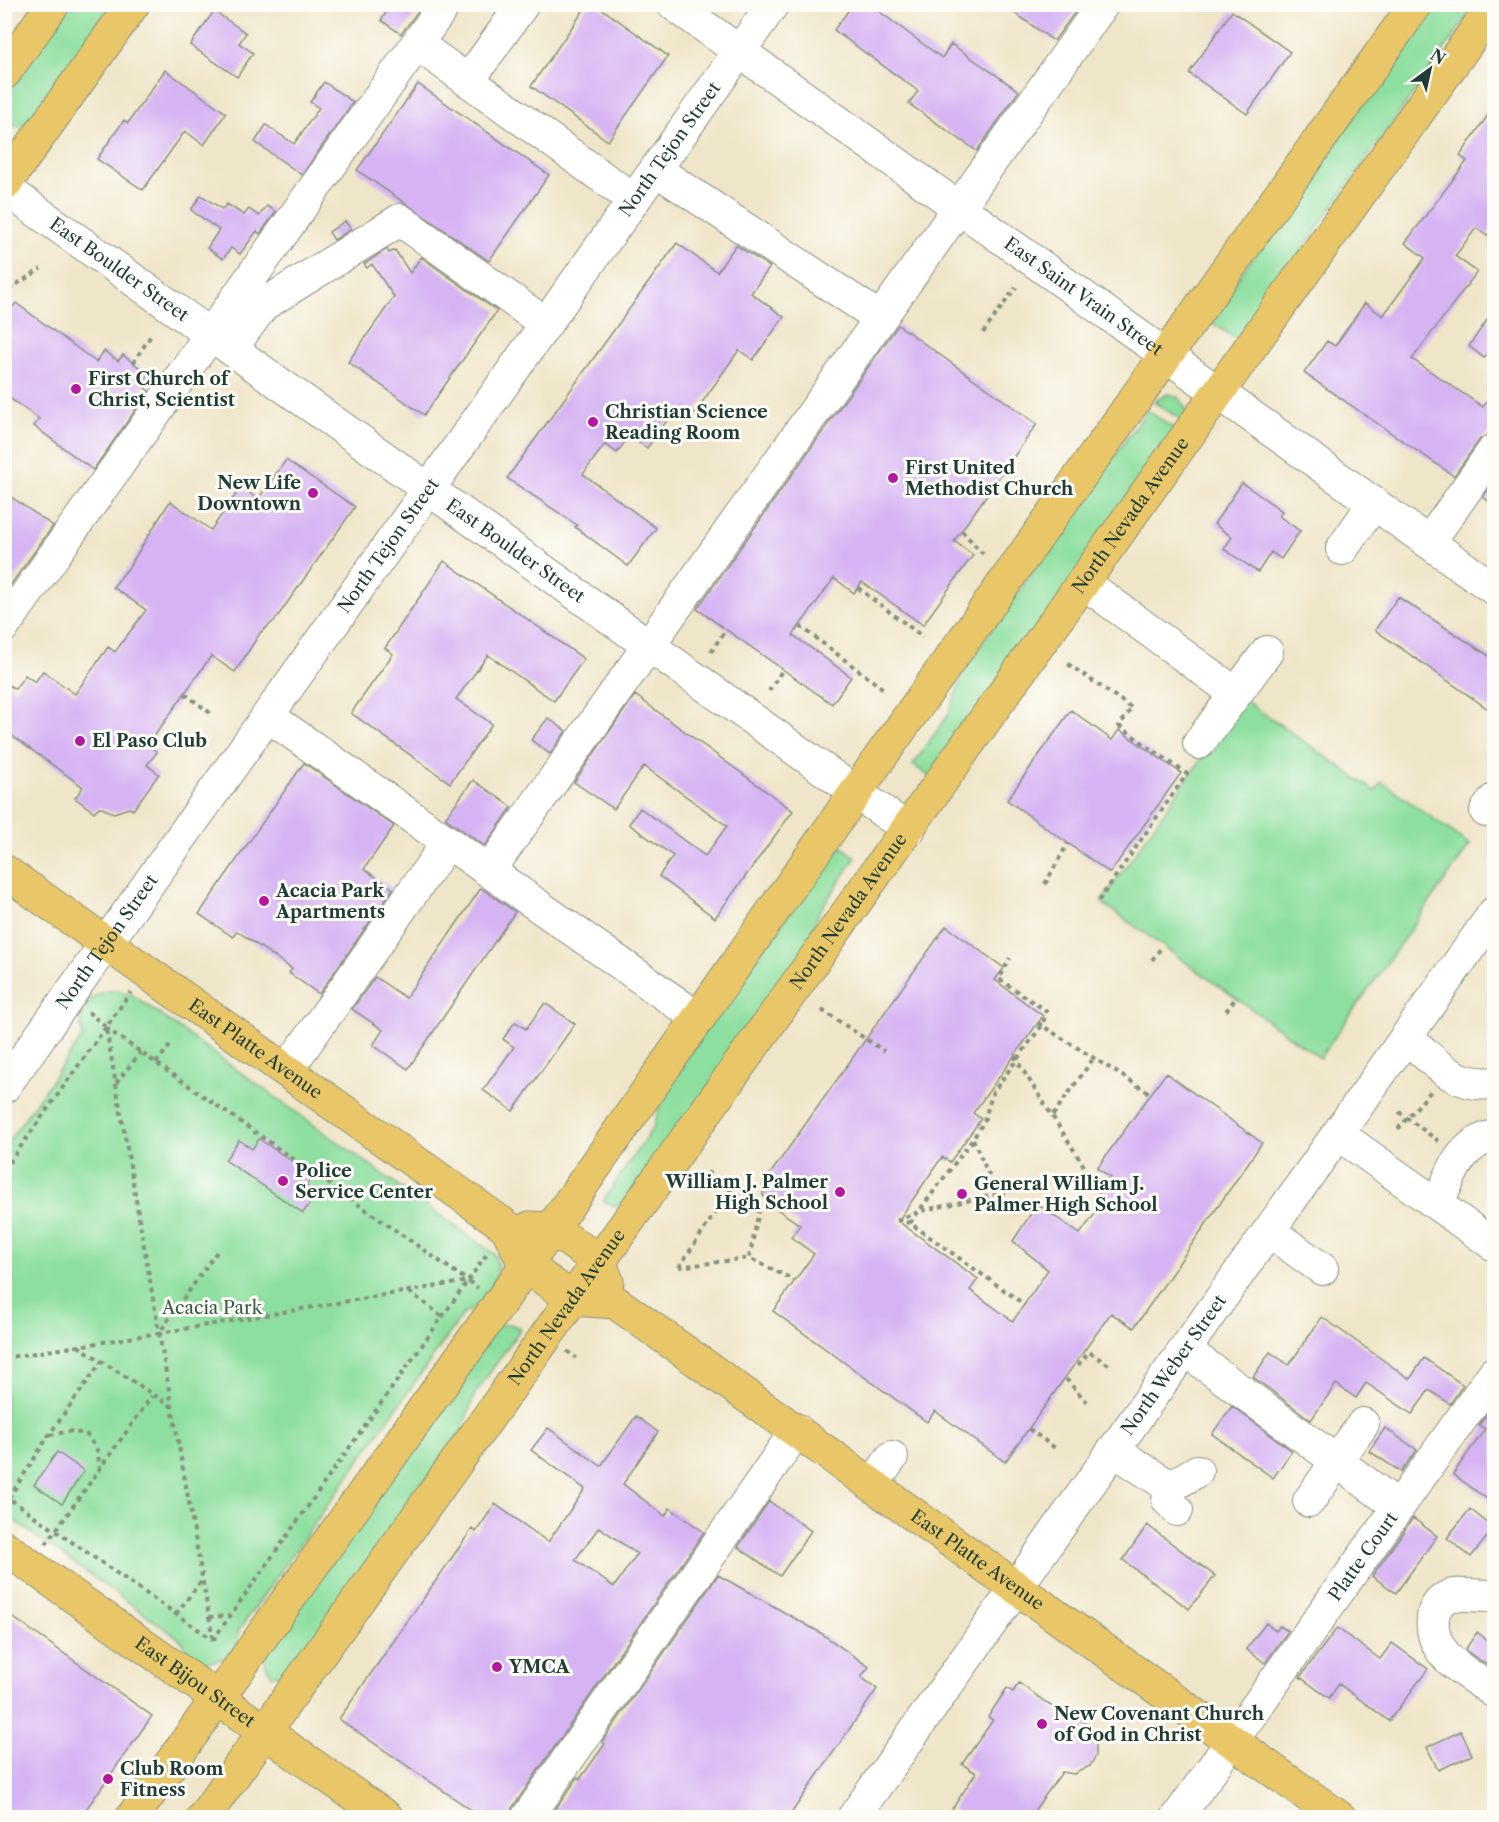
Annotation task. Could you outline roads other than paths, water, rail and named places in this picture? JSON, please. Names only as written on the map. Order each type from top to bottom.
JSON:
[{"type":"main road","points":[[4,73],[53,4]]},
{"type":"main road","points":[[4,186],[133,4]]},
{"type":"main road","points":[[132,1818],[526,1266],[856,792],[1416,4]]},
{"type":"main road","name":"North Nevada Avenue","points":[[203,1818],[545,1336],[909,830],[1494,5]]},
{"type":"main road","name":"East Platte Avenue","points":[[4,871],[507,1227],[526,1266],[573,1299]]},
{"type":"main road","points":[[507,1227],[552,1228],[599,1262],[615,1302],[573,1299]]},
{"type":"main road","name":"East Platte Avenue","points":[[615,1302],[1340,1818]]},
{"type":"main road","name":"East Bijou Street","points":[[4,1547],[387,1818]]},
{"type":"street","points":[[4,626],[221,342],[445,4]]},
{"type":"street","points":[[468,81],[523,4]]},
{"type":"street","name":"East Saint Vrain Street","points":[[673,4],[1494,589]]},
{"type":"street","name":"North Tejon Street","points":[[4,1087],[772,4]]},
{"type":"street","points":[[489,871],[1103,4]]},
{"type":"street","points":[[417,44],[634,200]]},
{"type":"street","points":[[656,170],[880,318]]},
{"type":"street","name":"East Boulder Street","points":[[4,186],[909,830]]},
{"type":"street","points":[[221,342],[263,305],[400,220],[546,324]]},
{"type":"street","points":[[1429,542],[1494,450]]},
{"type":"street","points":[[1342,549],[1374,503]]},
{"type":"street","points":[[1084,583],[1235,693]]},
{"type":"street","points":[[1199,742],[1267,652]]},
{"type":"street","points":[[268,716],[698,1018]]},
{"type":"street","points":[[287,1071],[448,842]]},
{"type":"street","name":"North Weber Street","points":[[853,1818],[1494,913]]},
{"type":"street","points":[[1407,1037],[1444,1070],[1468,1084],[1494,1083]]},
{"type":"street","points":[[1338,1134],[1494,1245]]},
{"type":"street","points":[[1438,1205],[1459,1157],[1480,1139],[1494,1136]]},
{"type":"street","points":[[1269,1231],[1331,1270]]},
{"type":"street","points":[[1185,1350],[1399,1506]]},
{"type":"street","name":"Platte Court","points":[[1177,1818],[1494,1372]]},
{"type":"street","points":[[1309,1502],[1364,1424]]},
{"type":"street","points":[[527,1818],[797,1430]]},
{"type":"street","points":[[1113,1450],[1173,1498],[1197,1471]]},
{"type":"street","points":[[873,1484],[892,1457]]},
{"type":"street","points":[[1494,1596],[1470,1597],[1455,1594],[1441,1600],[1434,1612],[1432,1630],[1436,1643],[1445,1657],[1494,1692]]},
{"type":"place","name":"First Church of Christ, Scientist","points":[[76,389]]},
{"type":"place","name":"Christian Science Reading Room","points":[[593,422]]},
{"type":"place","name":"First United Methodist Church","points":[[893,478]]},
{"type":"place","name":"New Life Downtown","points":[[313,493]]},
{"type":"place","name":"El Paso Club","points":[[80,741]]},
{"type":"place","name":"Acacia Park Apartments","points":[[264,901]]},
{"type":"place","name":"Police Service Center","points":[[283,1181]]},
{"type":"place","name":"William J. Palmer High School","points":[[840,1192]]},
{"type":"place","name":"General William J. Palmer High School","points":[[962,1194]]},
{"type":"place","name":"YMCA","points":[[497,1667]]},
{"type":"place","name":"New Covenant Church of God in Christ","points":[[1042,1724]]},
{"type":"place","name":"Club Room Fitness","points":[[108,1779]]},
{"type":"park label","name":"Acacia Park","points":[[212,1308]]}]
